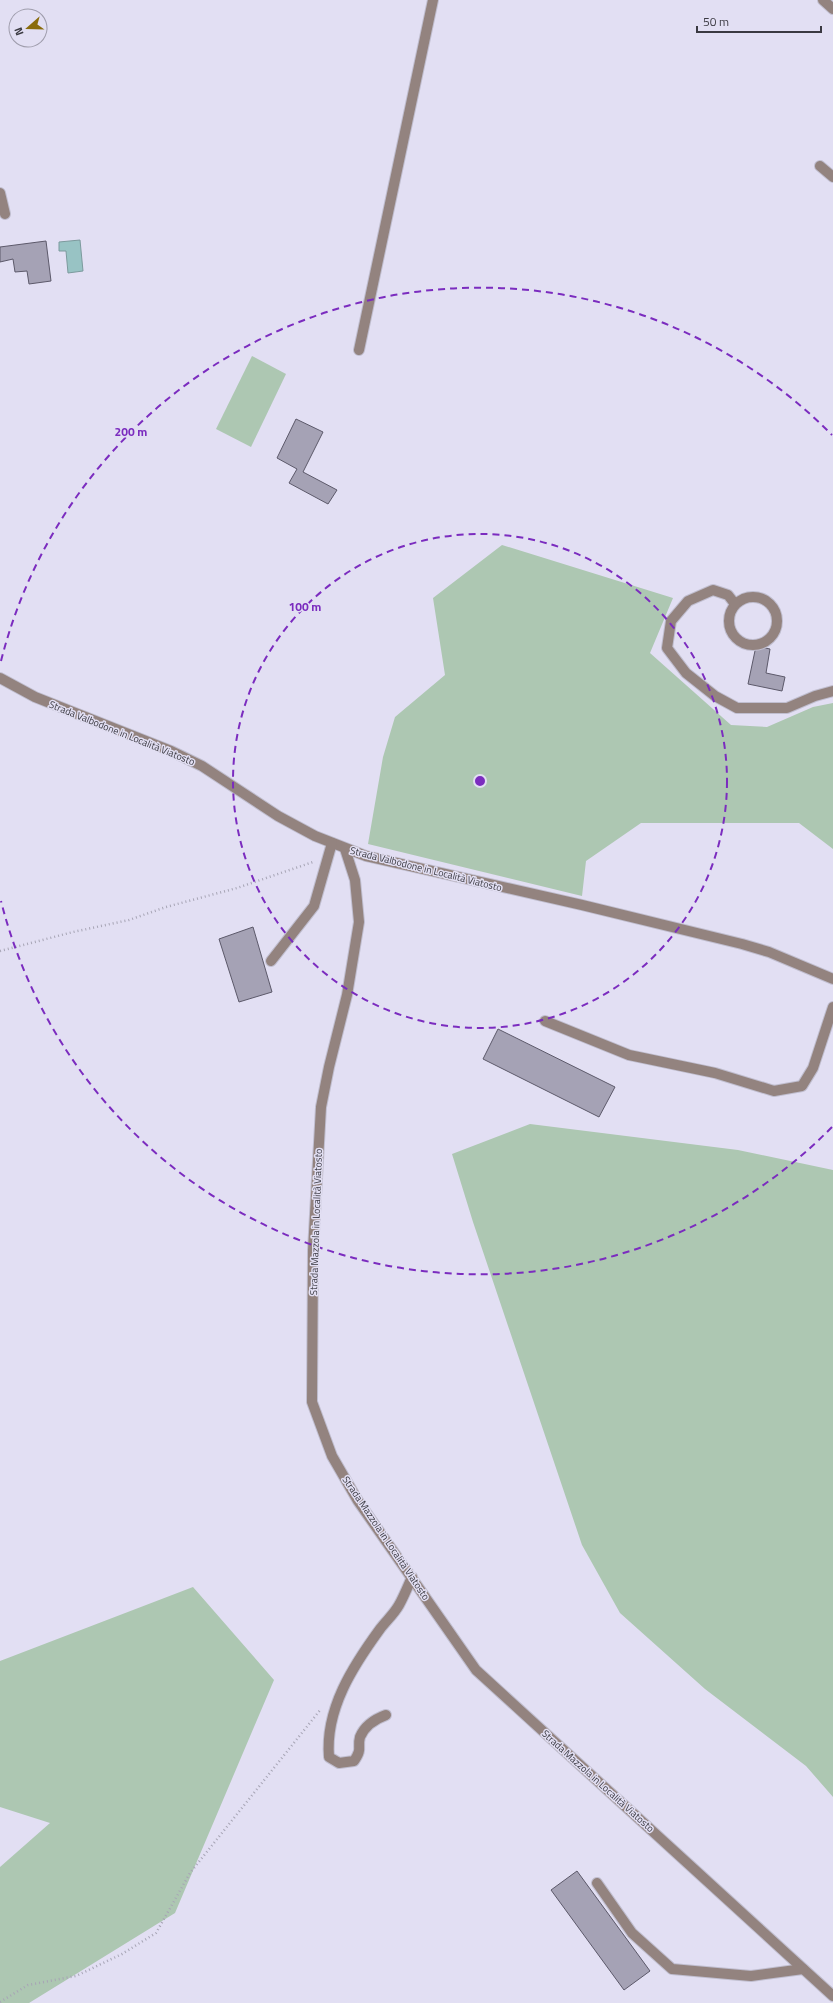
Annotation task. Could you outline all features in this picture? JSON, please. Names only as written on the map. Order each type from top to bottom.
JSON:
[{"type":"street","points":[[359,350],[433,0]]},
{"type":"street","points":[[823,0],[833,9]]},
{"type":"street","points":[[820,166],[833,177]]},
{"type":"street","points":[[0,193],[5,214]]},
{"type":"street","points":[[735,604],[728,595],[713,590],[688,601],[672,621],[667,648],[686,673],[715,696],[737,708],[787,708],[815,696],[833,691]]},
{"type":"street","points":[[750,596],[767,600],[777,614],[776,631],[764,643],[747,645],[733,636],[729,619],[735,604],[750,596]]},
{"type":"street","name":"Strada Valbodone in Località Viatosto","points":[[0,678],[35,697],[122,731],[202,766],[278,816],[345,849],[366,856],[742,944],[768,952],[833,979]]},
{"type":"street","points":[[271,961],[314,906],[332,843]]},
{"type":"street","name":"Strada Mazzola in Località Viatosto","points":[[345,849],[355,880],[359,922],[347,995],[329,1067],[321,1107],[313,1250],[312,1402],[332,1456],[358,1501],[476,1670],[833,1996]]},
{"type":"street","points":[[545,1021],[629,1055],[715,1073],[774,1091],[802,1086],[813,1068],[833,1006]]},
{"type":"street","points":[[386,1715],[374,1720],[365,1729],[360,1738],[360,1751],[354,1761],[339,1763],[329,1757],[328,1742],[333,1715],[340,1696],[353,1668],[398,1606],[412,1577]]},
{"type":"street","points":[[597,1883],[632,1933],[672,1969],[751,1976],[803,1969]]},
{"type":"path","points":[[0,951],[73,932],[129,920],[166,907],[237,888],[309,864],[329,854]]},
{"type":"path","points":[[0,2002],[28,1985],[76,1976],[122,1954],[156,1934],[190,1873],[324,1705]]},
{"type":"shaded area","points":[[80,240],[83,271],[68,273],[66,251],[59,251],[59,242]]},
{"type":"shaded area","points":[[252,356],[286,374],[251,447],[216,429]]},
{"type":"shaded area","points":[[502,545],[673,598],[650,653],[731,725],[767,727],[813,707],[833,703],[833,849],[799,823],[641,823],[586,861],[582,896],[368,844],[383,757],[395,717],[445,675],[433,598]]},
{"type":"shaded area","points":[[530,1124],[738,1150],[833,1170],[833,1797],[806,1766],[705,1689],[620,1613],[582,1545],[473,1222],[452,1154]]},
{"type":"shaded area","points":[[193,1587],[274,1680],[175,1913],[29,2003],[0,2003],[0,1867],[50,1823],[0,1807],[0,1661]]},
{"type":"building","points":[[46,241],[51,281],[29,284],[27,271],[15,272],[13,259],[0,262],[0,247]]},
{"type":"building","points":[[296,419],[323,432],[303,472],[337,490],[328,504],[289,483],[297,469],[277,458]]},
{"type":"building","points":[[756,646],[770,649],[766,673],[785,677],[782,691],[748,684]]},
{"type":"building","points":[[253,927],[272,992],[239,1002],[219,939]]},
{"type":"building","points":[[498,1029],[615,1087],[599,1117],[483,1059]]},
{"type":"building","points":[[577,1871],[650,1971],[624,1990],[551,1890]]}]
